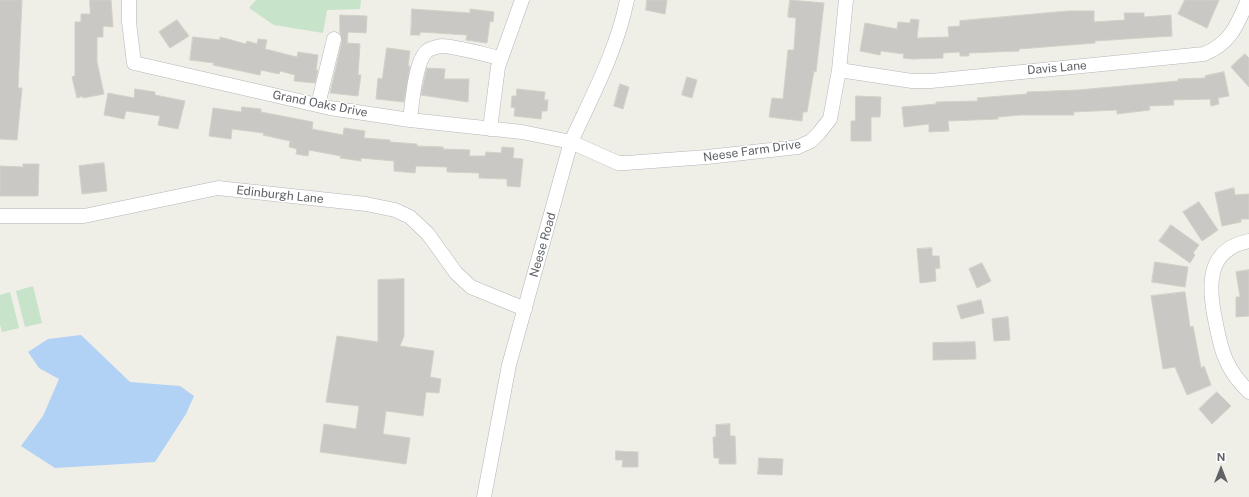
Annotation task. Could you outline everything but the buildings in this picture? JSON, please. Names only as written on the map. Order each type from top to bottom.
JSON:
[{"type":"street","name":"Grand Oaks Drive","points":[[129,0],[129,22],[134,63],[318,105],[410,120],[522,132],[571,142]]},
{"type":"street","points":[[490,129],[500,58],[522,0]]},
{"type":"street","name":"Neese Road","points":[[484,497],[509,365],[571,142],[612,50],[627,0]]},
{"type":"street","name":"Neese Farm Drive","points":[[571,142],[618,162],[626,163],[707,157],[798,147],[815,137],[830,119],[839,70],[846,0]]},
{"type":"street","name":"Davis Lane","points":[[839,70],[912,81],[931,81],[1204,54],[1217,49],[1227,40],[1237,26],[1248,0]]},
{"type":"street","points":[[318,105],[334,39]]},
{"type":"street","points":[[410,120],[414,92],[422,58],[427,52],[434,48],[444,46],[500,58]]},
{"type":"street","name":"Edinburgh Lane","points":[[0,216],[84,216],[218,188],[366,204],[395,210],[410,218],[428,234],[456,273],[471,287],[525,309]]},
{"type":"street","points":[[1249,241],[1228,249],[1219,258],[1213,269],[1210,284],[1211,299],[1220,343],[1226,362],[1249,392]]},
{"type":"green space","points":[[256,0],[361,0],[360,9],[327,10],[323,33],[274,25],[249,8]]},
{"type":"green space","points":[[33,286],[42,323],[25,327],[16,291]]},
{"type":"green space","points":[[10,292],[19,328],[2,332],[0,324],[0,295]]},
{"type":"water","points":[[81,335],[130,382],[180,386],[194,396],[186,414],[155,462],[55,468],[21,446],[43,416],[59,379],[39,368],[28,352],[48,339]]}]
